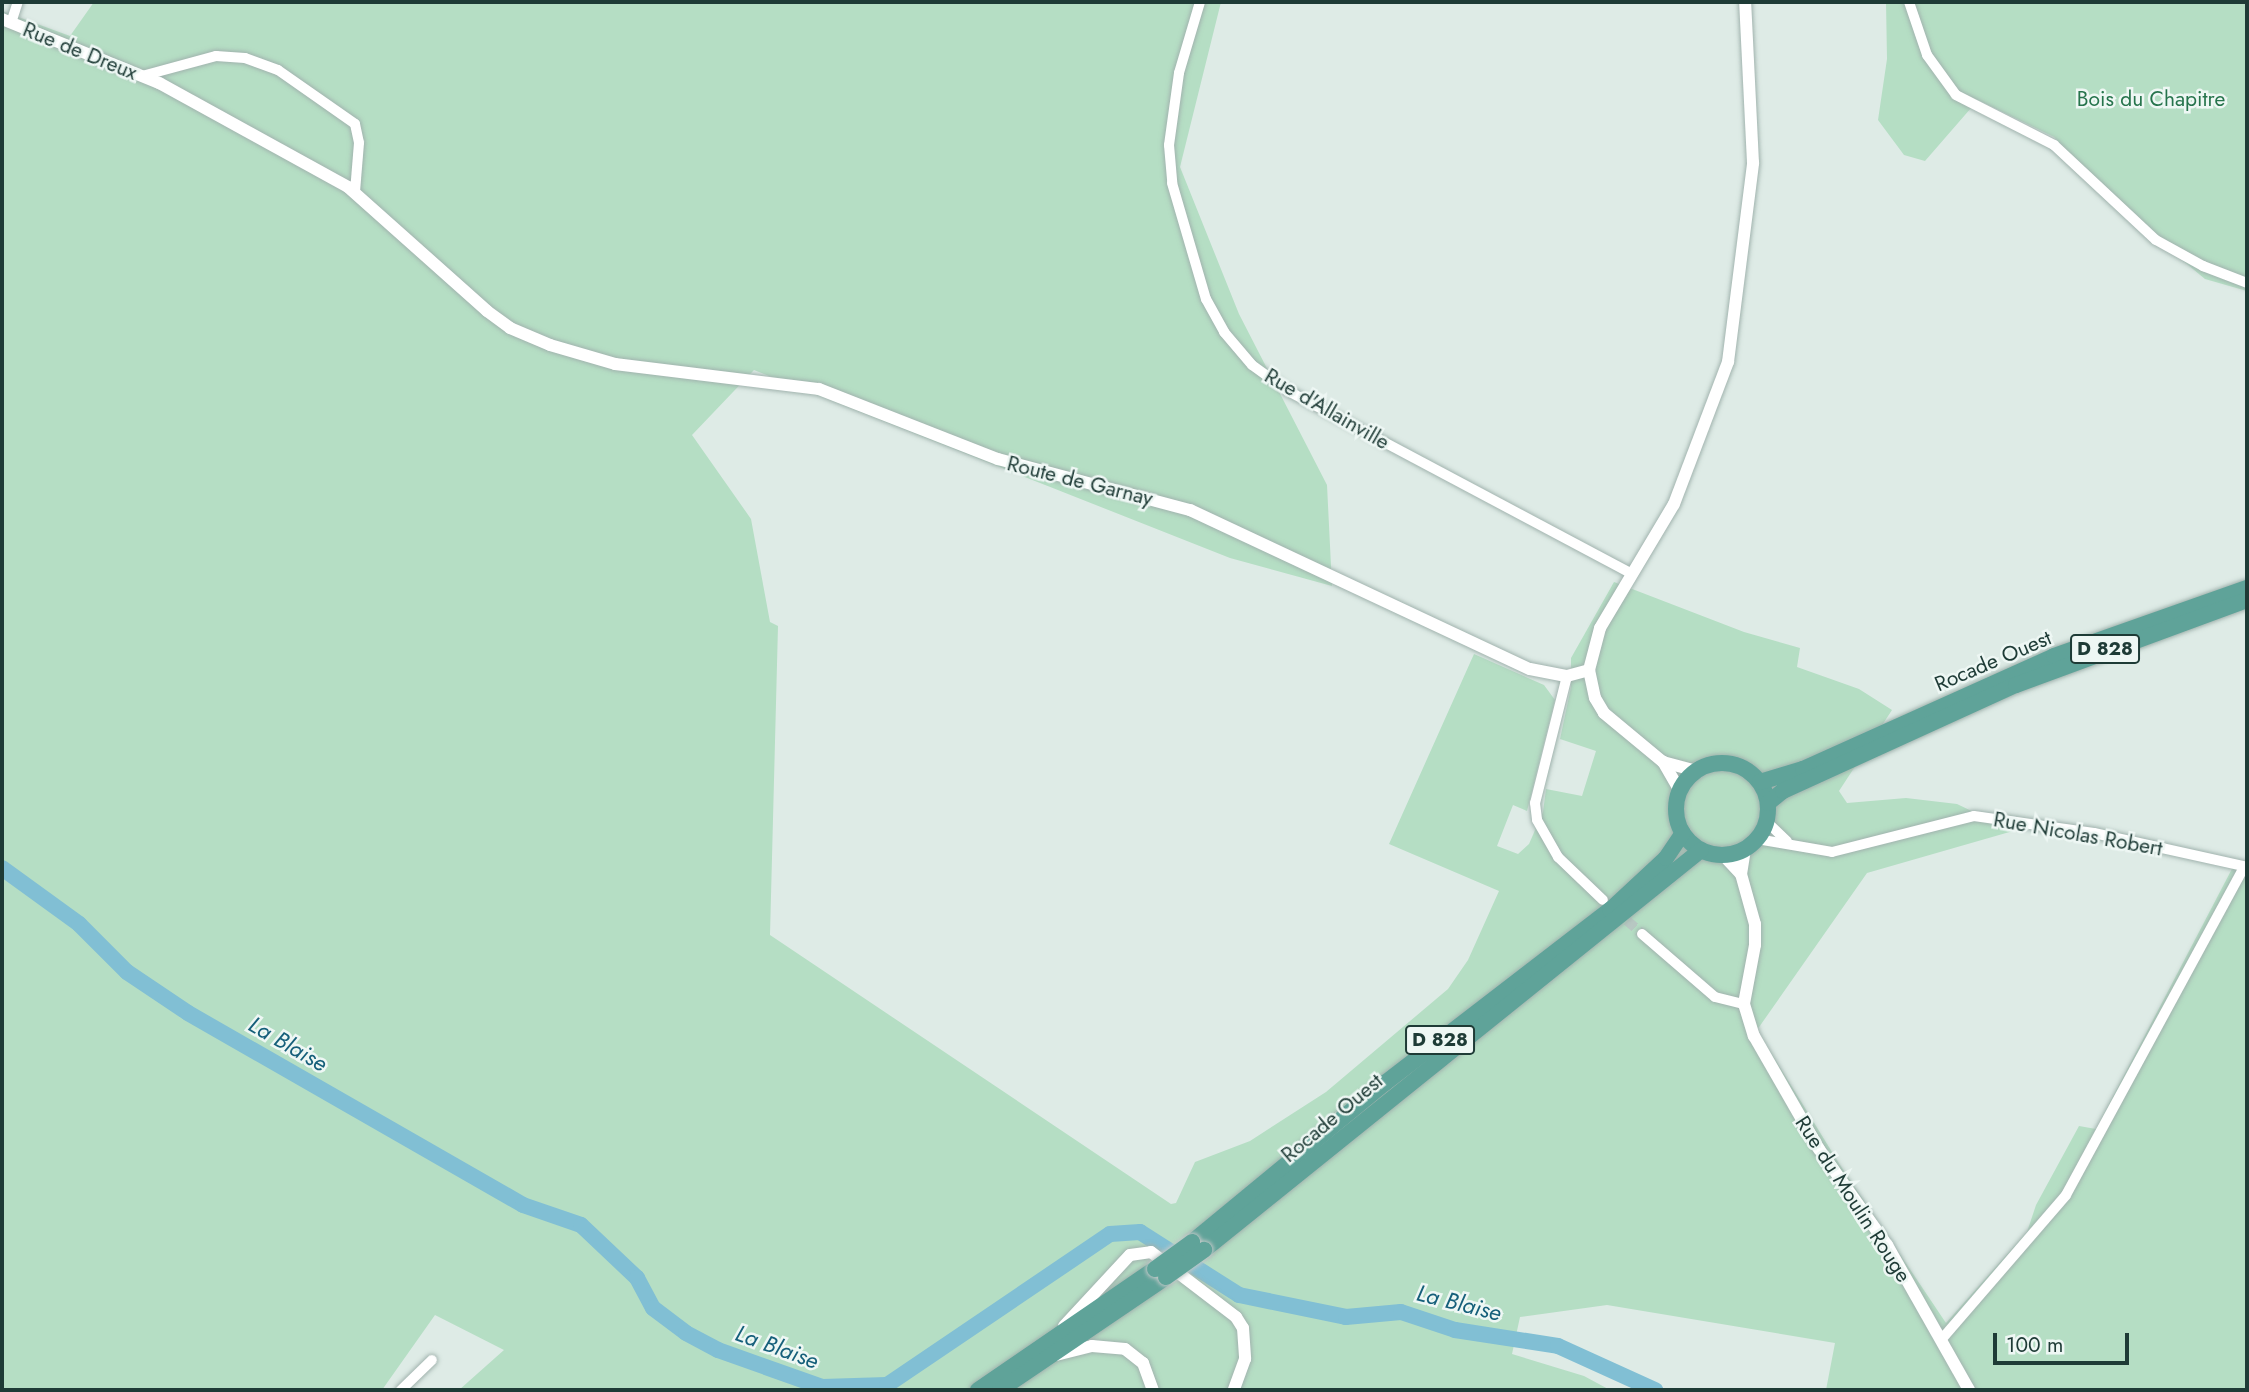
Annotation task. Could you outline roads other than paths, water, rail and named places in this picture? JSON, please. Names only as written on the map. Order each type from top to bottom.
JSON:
[{"type":"main road","name":"Rocade Ouest","points":[[1759,782],[1816,764],[2054,656],[2247,588]]},
{"type":"main road","name":"Rocade Ouest","points":[[1768,803],[1783,792],[2027,680],[2247,600]]},
{"type":"main road","points":[[1715,763],[1735,764],[1759,782],[1768,803],[1766,821],[1751,844],[1723,855],[1701,850],[1683,833],[1676,812],[1679,791],[1696,771],[1715,763]]},
{"type":"main road","name":"Rocade Ouest","points":[[1198,1246],[1385,1083],[1609,910],[1666,858],[1683,833]]},
{"type":"main road","name":"Rocade Ouest","points":[[1049,1357],[1198,1246],[1701,850]]},
{"type":"main road","name":"Rocade Ouest","points":[[1056,1335],[1161,1273]]},
{"type":"main road","name":"D 828","points":[[978,1390],[1056,1335]]},
{"type":"main road","name":"D 828","points":[[1000,1390],[1049,1357]]},
{"type":"street","points":[[6,21],[18,2]]},
{"type":"street","name":"Rue d'Allainville","points":[[1200,2],[1179,73],[1168,145],[1172,183],[1199,273],[1224,332],[1252,365],[1288,391],[1632,574]]},
{"type":"street","points":[[1679,791],[1663,762],[1604,713],[1595,698],[1589,670],[1600,628],[1674,504],[1728,362],[1753,163],[1745,2]]},
{"type":"street","points":[[1909,2],[1927,55],[1956,95],[2054,145],[2155,240],[2203,266],[2247,283]]},
{"type":"street","name":"Rue de Dreux","points":[[6,21],[159,83],[355,192]]},
{"type":"street","points":[[142,76],[216,56],[245,58],[278,70],[355,124],[359,143],[355,192]]},
{"type":"street","name":"Route de Garnay","points":[[355,192],[486,311],[510,328],[550,345],[615,364],[819,389],[998,460],[1190,510],[1530,669],[1567,676],[1589,670]]},
{"type":"street","points":[[1567,676],[1536,811],[1545,839],[1558,858],[1603,900]]},
{"type":"street","points":[[1663,762],[1696,771]]},
{"type":"street","name":"Rue Nicolas Robert","points":[[1766,821],[1787,841],[1806,850],[1832,852],[1974,816],[2094,833],[2246,867]]},
{"type":"street","name":"Rue Nicolas Robert","points":[[1751,844],[1787,841]]},
{"type":"street","name":"Rue du Moulin Rouge","points":[[1741,874],[1751,844]]},
{"type":"street","name":"Rue du Moulin Rouge","points":[[1723,855],[1741,874],[1755,924],[1755,945],[1744,1004],[1754,1036],[1806,1129],[1887,1245],[1969,1390]]},
{"type":"street","points":[[1941,1340],[2066,1195],[2246,867]]},
{"type":"street","points":[[1642,934],[1715,997],[1744,1004]]},
{"type":"street","points":[[1056,1335],[1106,1277],[1129,1255],[1151,1252],[1236,1317],[1247,1341],[1234,1390]]},
{"type":"street","points":[[1049,1357],[1092,1346],[1125,1349],[1143,1363],[1153,1390]]},
{"type":"street","points":[[401,1390],[432,1360]]},
{"type":"waterway","name":"La Blaise","points":[[2,868],[79,924],[127,972],[188,1013],[523,1205],[581,1225],[637,1278],[653,1308],[686,1333],[718,1350],[822,1387],[887,1385],[1110,1234],[1140,1232],[1239,1295],[1346,1317],[1401,1312],[1455,1330],[1558,1346],[1655,1390]]},
{"type":"tunnel","points":[[1616,911],[1642,934]]},
{"type":"park label","name":"Bois du Chapitre","points":[[2151,99]]}]
